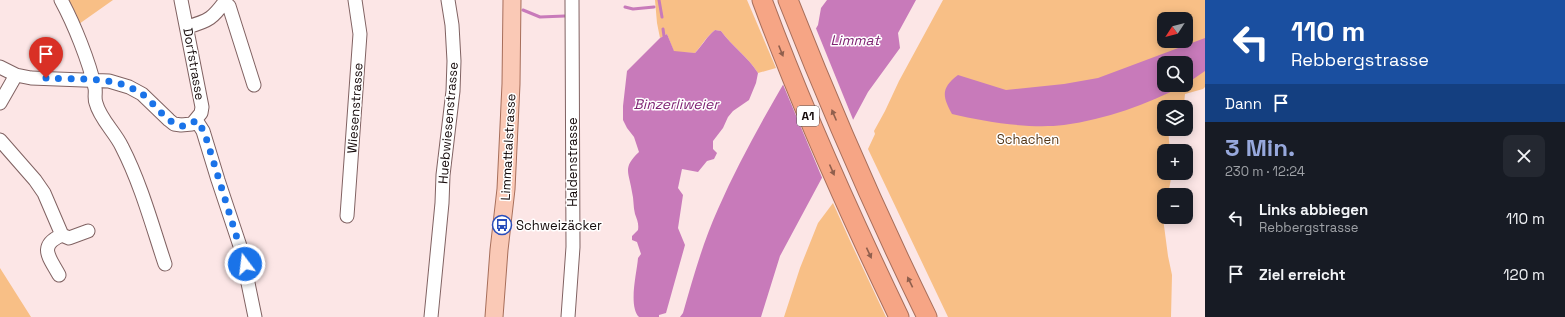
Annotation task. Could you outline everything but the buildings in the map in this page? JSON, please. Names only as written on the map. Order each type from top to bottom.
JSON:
[{"type":"highway","name":"A1","points":[[788,0],[823,89],[867,189],[927,317]]},
{"type":"highway","name":"A1","points":[[764,7],[820,144],[852,217],[899,317]]},
{"type":"main road","name":"Limmattalstrasse","points":[[494,317],[506,189],[511,84],[512,0]]},
{"type":"street","points":[[61,0],[75,32],[92,80],[95,89],[95,102],[102,116],[122,146],[132,168],[165,264]]},
{"type":"street","name":"Dorfstrasse","points":[[181,0],[202,107],[201,113],[196,120],[204,131],[245,264],[255,317]]},
{"type":"street","name":"Wiesenstrasse","points":[[347,216],[360,34],[355,0]]},
{"type":"street","name":"Huebwiesenstrasse","points":[[432,317],[443,175],[453,91],[454,61],[452,25],[448,0]]},
{"type":"street","points":[[187,27],[205,22],[214,15],[225,1],[229,6],[254,85]]},
{"type":"street","name":"Haldenstrasse","points":[[568,317],[572,247],[572,3]]},
{"type":"street","points":[[0,67],[16,75],[31,78],[109,81],[129,87],[142,94],[174,124],[192,124],[196,120]]},
{"type":"street","points":[[0,102],[16,75]]},
{"type":"street","points":[[0,140],[35,180],[44,193],[62,235],[69,238],[88,231]]},
{"type":"street","points":[[59,275],[46,253],[47,247],[62,235]]},
{"type":"green space","points":[[67,0],[113,0],[79,24]]},
{"type":"green space","points":[[655,0],[747,0],[776,68],[758,73],[750,62],[721,31],[715,30],[695,53],[674,52],[667,34],[660,38]]},
{"type":"green space","name":"Schachen","points":[[943,0],[1205,0],[1205,87],[1193,92],[1193,56],[1157,56],[1157,92],[1192,92],[1185,94],[1184,100],[1157,100],[1157,136],[1169,136],[1169,144],[1157,144],[1157,180],[1171,180],[1169,188],[1157,188],[1157,224],[1164,224],[1172,275],[1171,317],[948,317],[868,149],[875,134],[874,131],[899,81]]},
{"type":"green space","points":[[833,203],[886,317],[784,317],[800,268],[818,223]]},
{"type":"green space","points":[[0,268],[31,317],[0,317]]},
{"type":"water","name":"Limmat","points":[[827,0],[916,0],[898,33],[900,48],[868,92],[780,256],[761,317],[680,317],[683,313],[708,234],[729,185],[765,116],[818,25],[821,8]]},
{"type":"water","name":"Binzerliweier","points":[[715,30],[721,31],[754,67],[758,73],[756,83],[749,100],[733,111],[713,141],[713,149],[717,153],[714,159],[707,161],[698,172],[682,169],[678,188],[683,195],[678,228],[685,245],[666,313],[659,315],[659,317],[639,317],[634,305],[634,297],[638,258],[641,254],[637,242],[632,240],[632,236],[638,230],[638,222],[634,211],[633,195],[628,170],[630,162],[639,152],[634,137],[623,120],[627,71],[660,38],[667,34],[674,51],[695,53],[709,35]]},
{"type":"water","points":[[1205,38],[1205,71],[1193,79],[1193,56],[1157,56],[1157,92],[1170,92],[1141,105],[1095,119],[1051,126],[993,122],[952,114],[946,102],[946,88],[948,84],[958,75],[1006,90],[1064,84],[1098,78],[1178,48],[1193,48],[1193,42]]},
{"type":"pier","points":[[815,26],[854,122],[823,180],[782,82]]},
{"type":"waterway","points":[[659,0],[662,17]]},
{"type":"waterway","points":[[625,7],[633,9],[654,7]]},
{"type":"waterway","points":[[523,10],[540,17],[565,16]]},
{"type":"waterway","points":[[663,29],[664,36]]},
{"type":"place","name":"Schweizäcker","points":[[502,225]]},
{"type":"route","points":[[46,78],[109,81],[129,87],[142,94],[174,124],[192,124],[196,120],[204,131],[245,264]]}]
